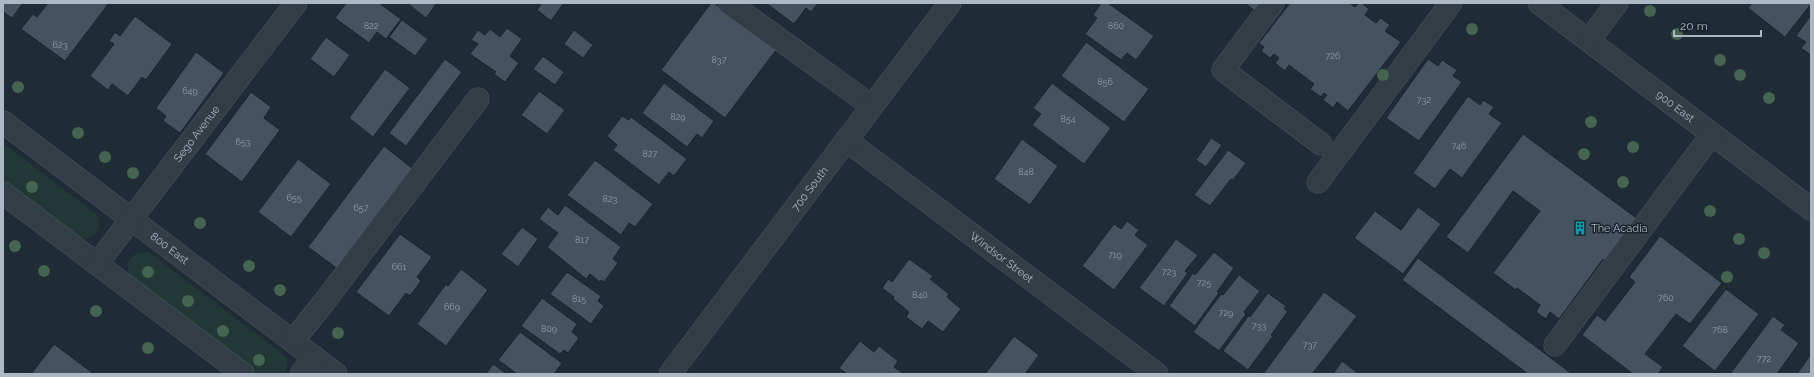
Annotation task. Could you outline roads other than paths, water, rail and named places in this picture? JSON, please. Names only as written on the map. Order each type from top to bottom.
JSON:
[{"type":"street","name":"Sego Avenue","points":[[98,264],[296,3]]},
{"type":"street","points":[[729,3],[872,106]]},
{"type":"street","name":"700 South","points":[[670,374],[950,3]]},
{"type":"street","points":[[1273,3],[1223,70],[1321,144]]},
{"type":"street","points":[[1318,182],[1451,3]]},
{"type":"street","name":"900 East","points":[[1539,3],[1811,208]]},
{"type":"street","points":[[1589,40],[1617,3]]},
{"type":"street","points":[[293,342],[478,99]]},
{"type":"street","name":"800 East","points":[[3,122],[293,342],[307,366],[336,374]]},
{"type":"street","points":[[1556,345],[1712,134]]},
{"type":"street","name":"Windsor Street","points":[[846,140],[1157,374]]},
{"type":"street","points":[[3,193],[243,374]]},
{"type":"place","name":"The Acadia","points":[[1580,228]]}]
